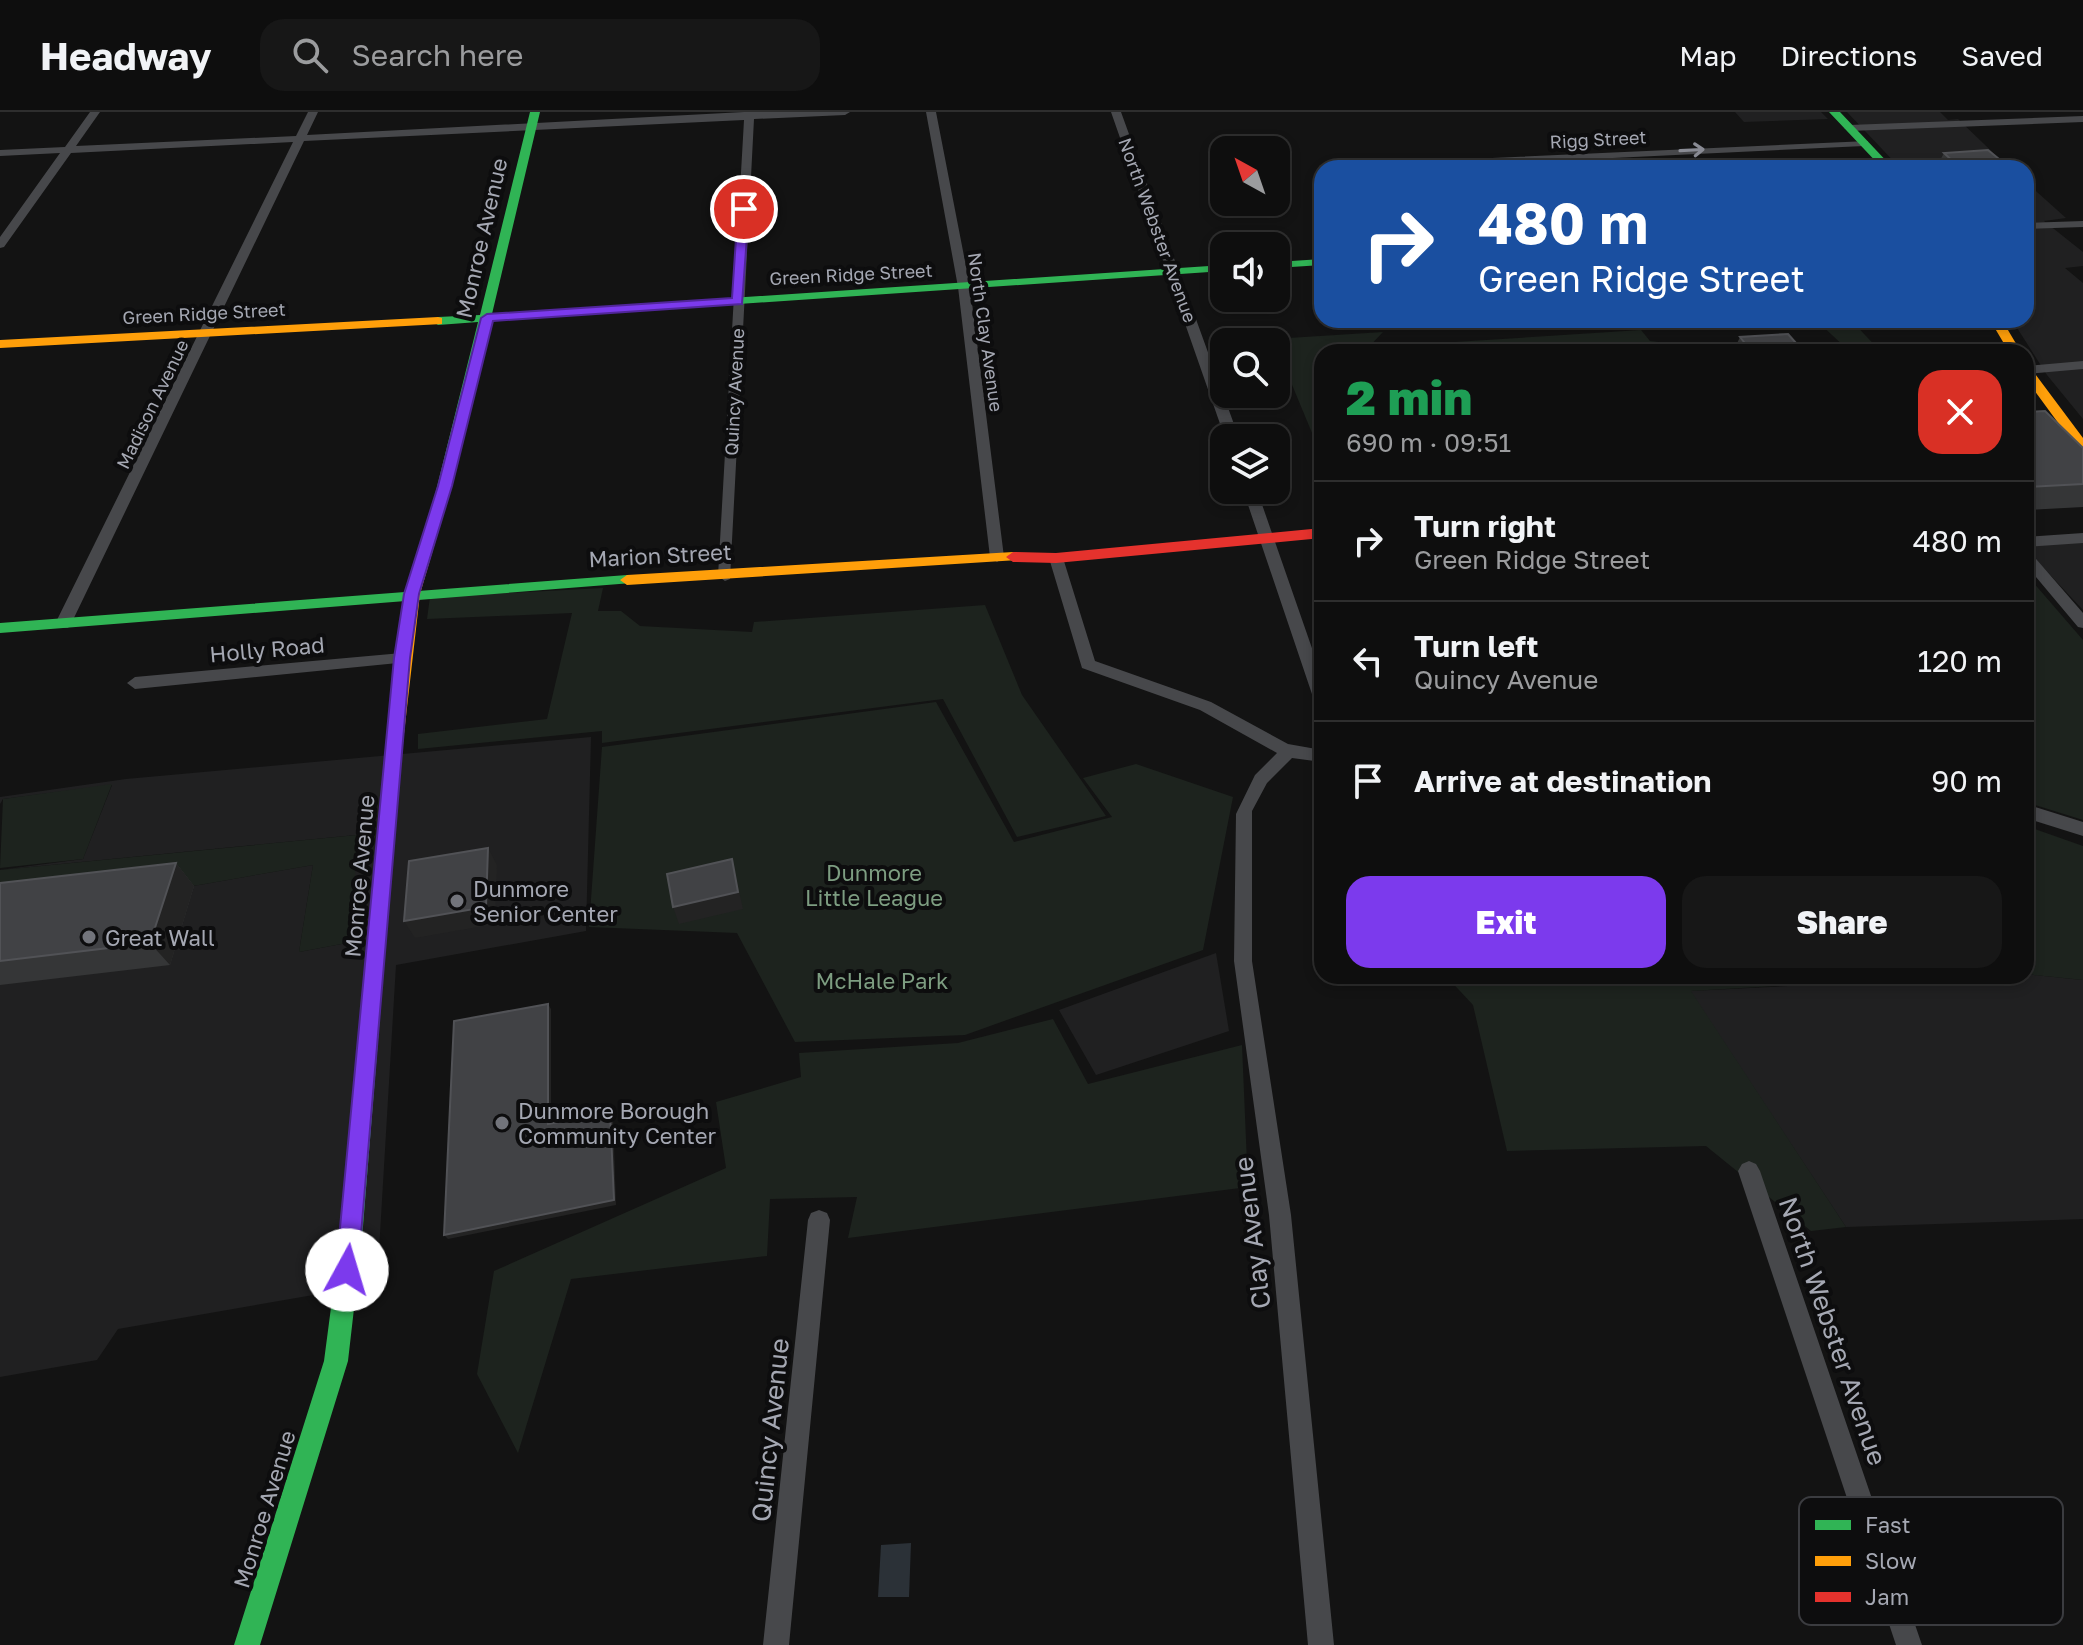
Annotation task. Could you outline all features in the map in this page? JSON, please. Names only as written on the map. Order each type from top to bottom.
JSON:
[{"type":"street","points":[[0,245],[95,112]]},
{"type":"street","name":"Madison Avenue","points":[[63,624],[313,112]]},
{"type":"street","points":[[0,153],[300,138],[533,120],[845,112]]},
{"type":"street","name":"North Clay Avenue","points":[[931,112],[964,287],[997,557]]},
{"type":"street","name":"North Webster Avenue","points":[[1116,112],[1227,424]]},
{"type":"street","points":[[1834,112],[1880,160]]},
{"type":"street","name":"Quincy Avenue","points":[[725,576],[749,114]]},
{"type":"street","points":[[1849,128],[2083,119]]},
{"type":"street","name":"Monroe Avenue","points":[[247,1645],[336,1361],[351,1239],[402,658],[412,594],[445,486],[533,120]]},
{"type":"street","name":"Rigg Street","points":[[1454,160],[1864,143]]},
{"type":"street","points":[[2034,226],[2083,224]]},
{"type":"street","points":[[1290,264],[1314,263]]},
{"type":"street","name":"Green Ridge Street","points":[[0,344],[487,318],[1210,269]]},
{"type":"street","points":[[2034,369],[2083,365]]},
{"type":"street","points":[[2034,381],[2083,447]]},
{"type":"street","points":[[1255,504],[1314,677]]},
{"type":"street","name":"Marion Street","points":[[0,628],[412,594],[997,557],[1056,558],[1314,534]]},
{"type":"street","points":[[2034,541],[2083,538]]},
{"type":"street","points":[[1056,558],[1088,664],[1221,714],[1289,751],[1314,757]]},
{"type":"street","points":[[2034,565],[2083,623]]},
{"type":"street","name":"Holly Road","points":[[135,683],[402,658]]},
{"type":"street","name":"Clay Avenue","points":[[1289,751],[1261,779],[1246,810],[1243,961],[1280,1215],[1321,1645]]},
{"type":"street","points":[[2034,814],[2083,829]]},
{"type":"street","name":"North Webster Avenue","points":[[1749,1171],[1859,1497]]},
{"type":"street","name":"Quincy Avenue","points":[[776,1645],[819,1220]]},
{"type":"street","name":"North Webster Avenue","points":[[1902,1625],[1909,1645]]},
{"type":"shaded area","points":[[1735,112],[1821,112],[1828,119],[1744,122]]},
{"type":"shaded area","points":[[1847,112],[1940,112],[1948,120],[1958,119],[2001,160],[1892,160]]},
{"type":"shaded area","points":[[2034,189],[2066,218],[2044,221],[2083,252],[2083,266],[2065,268],[2083,283],[2083,419],[2047,375],[2034,355],[2034,344],[2027,344],[2017,328],[2034,328]]},
{"type":"shaded area","points":[[2083,541],[2083,610],[2034,558],[2034,543]]},
{"type":"shaded area","points":[[591,737],[586,931],[396,965],[377,1284],[118,1329],[97,1360],[0,1377],[0,908],[199,885],[313,865],[299,952],[352,942],[356,835],[0,870],[83,859],[112,785],[3,799],[0,804],[0,797],[126,779]]},
{"type":"shaded area","points":[[1216,953],[1229,1031],[1096,1075],[1059,1010]]},
{"type":"shaded area","points":[[2034,975],[2083,980],[2083,1219],[1846,1227],[1690,991],[1828,984],[2034,984]]},
{"type":"shaded area","points":[[911,1543],[909,1597],[878,1597],[881,1545]]},
{"type":"green space","points":[[1825,328],[1858,328],[1874,344],[1842,344]]},
{"type":"green space","points":[[1641,330],[1650,341],[1675,344],[1423,344]]},
{"type":"green space","points":[[1383,332],[1372,344],[1314,344],[1314,438],[1290,380],[1290,338]]},
{"type":"green space","points":[[2034,583],[2083,640],[2083,820],[2034,805]]},
{"type":"green space","points":[[603,588],[598,611],[621,611],[640,626],[752,632],[754,622],[985,605],[1022,695],[1106,816],[1017,837],[943,699],[602,743],[602,731],[418,749],[418,734],[547,719],[572,613],[427,619],[430,597]]},
{"type":"green space","name":"Dunmore Little League","points":[[936,702],[1014,842],[1112,817],[1083,778],[1136,764],[1233,797],[1203,950],[965,1035],[795,1042],[737,933],[589,927],[602,747]]},
{"type":"green space","points":[[112,784],[83,859],[0,868],[3,799]]},
{"type":"green space","points":[[2034,829],[2083,846],[2083,980],[2034,975]]},
{"type":"green space","points":[[357,835],[352,942],[299,952],[313,865],[199,885],[0,908],[0,870]]},
{"type":"green space","points":[[1453,984],[1808,984],[1691,991],[1846,1227],[1811,1231],[1706,1146],[1507,1151],[1473,1005]]},
{"type":"green space","points":[[1053,1019],[1088,1084],[1242,1045],[1248,1187],[848,1238],[857,1197],[770,1199],[767,1256],[571,1279],[518,1453],[477,1374],[494,1271],[726,1168],[716,1102],[801,1077],[799,1053],[958,1043]]},
{"type":"building","points":[[1988,150],[2000,160],[1951,160],[1944,153]]},
{"type":"building","points":[[1788,334],[1797,344],[1746,344],[1740,337]]},
{"type":"building","points":[[2045,411],[2083,448],[2083,484],[2034,487],[2034,412]]},
{"type":"building","points":[[488,848],[486,907],[404,921],[409,861]]},
{"type":"building","points":[[732,859],[738,892],[673,907],[667,874]]},
{"type":"building","points":[[176,863],[150,943],[0,961],[0,883]]},
{"type":"building","name":"Dunmore Borough Community Center","points":[[548,1004],[548,1124],[610,1112],[614,1200],[444,1235],[454,1021]]},
{"type":"traffic: fast","points":[[442,495],[535,112]]},
{"type":"traffic: fast","points":[[1834,112],[1880,160]]},
{"type":"traffic: fast","points":[[1290,264],[1314,263]]},
{"type":"traffic: fast","points":[[438,321],[1210,269]]},
{"type":"traffic: fast","points":[[0,628],[627,580]]},
{"type":"traffic: fast","points":[[247,1645],[336,1361],[351,1239],[376,953]]},
{"type":"traffic: slow","points":[[0,344],[438,321]]},
{"type":"traffic: slow","points":[[2001,328],[2010,344]]},
{"type":"traffic: slow","points":[[2034,381],[2083,447]]},
{"type":"traffic: slow","points":[[393,760],[412,594],[442,495]]},
{"type":"traffic: slow","points":[[627,580],[1013,557]]},
{"type":"traffic: jam","points":[[1013,557],[1056,558],[1314,534]]},
{"type":"traffic: jam","points":[[376,953],[393,760]]},
{"type":"place","name":"Dunmore Senior Center","points":[[457,901]]},
{"type":"place","name":"Great Wall","points":[[89,937]]},
{"type":"place","name":"Dunmore Borough Community Center","points":[[502,1123]]},
{"type":"route","points":[[347,1270],[402,658],[412,594],[445,486],[487,318],[738,301],[744,209]]},
{"type":"park label","name":"McHale Park","points":[[882,980]]}]
